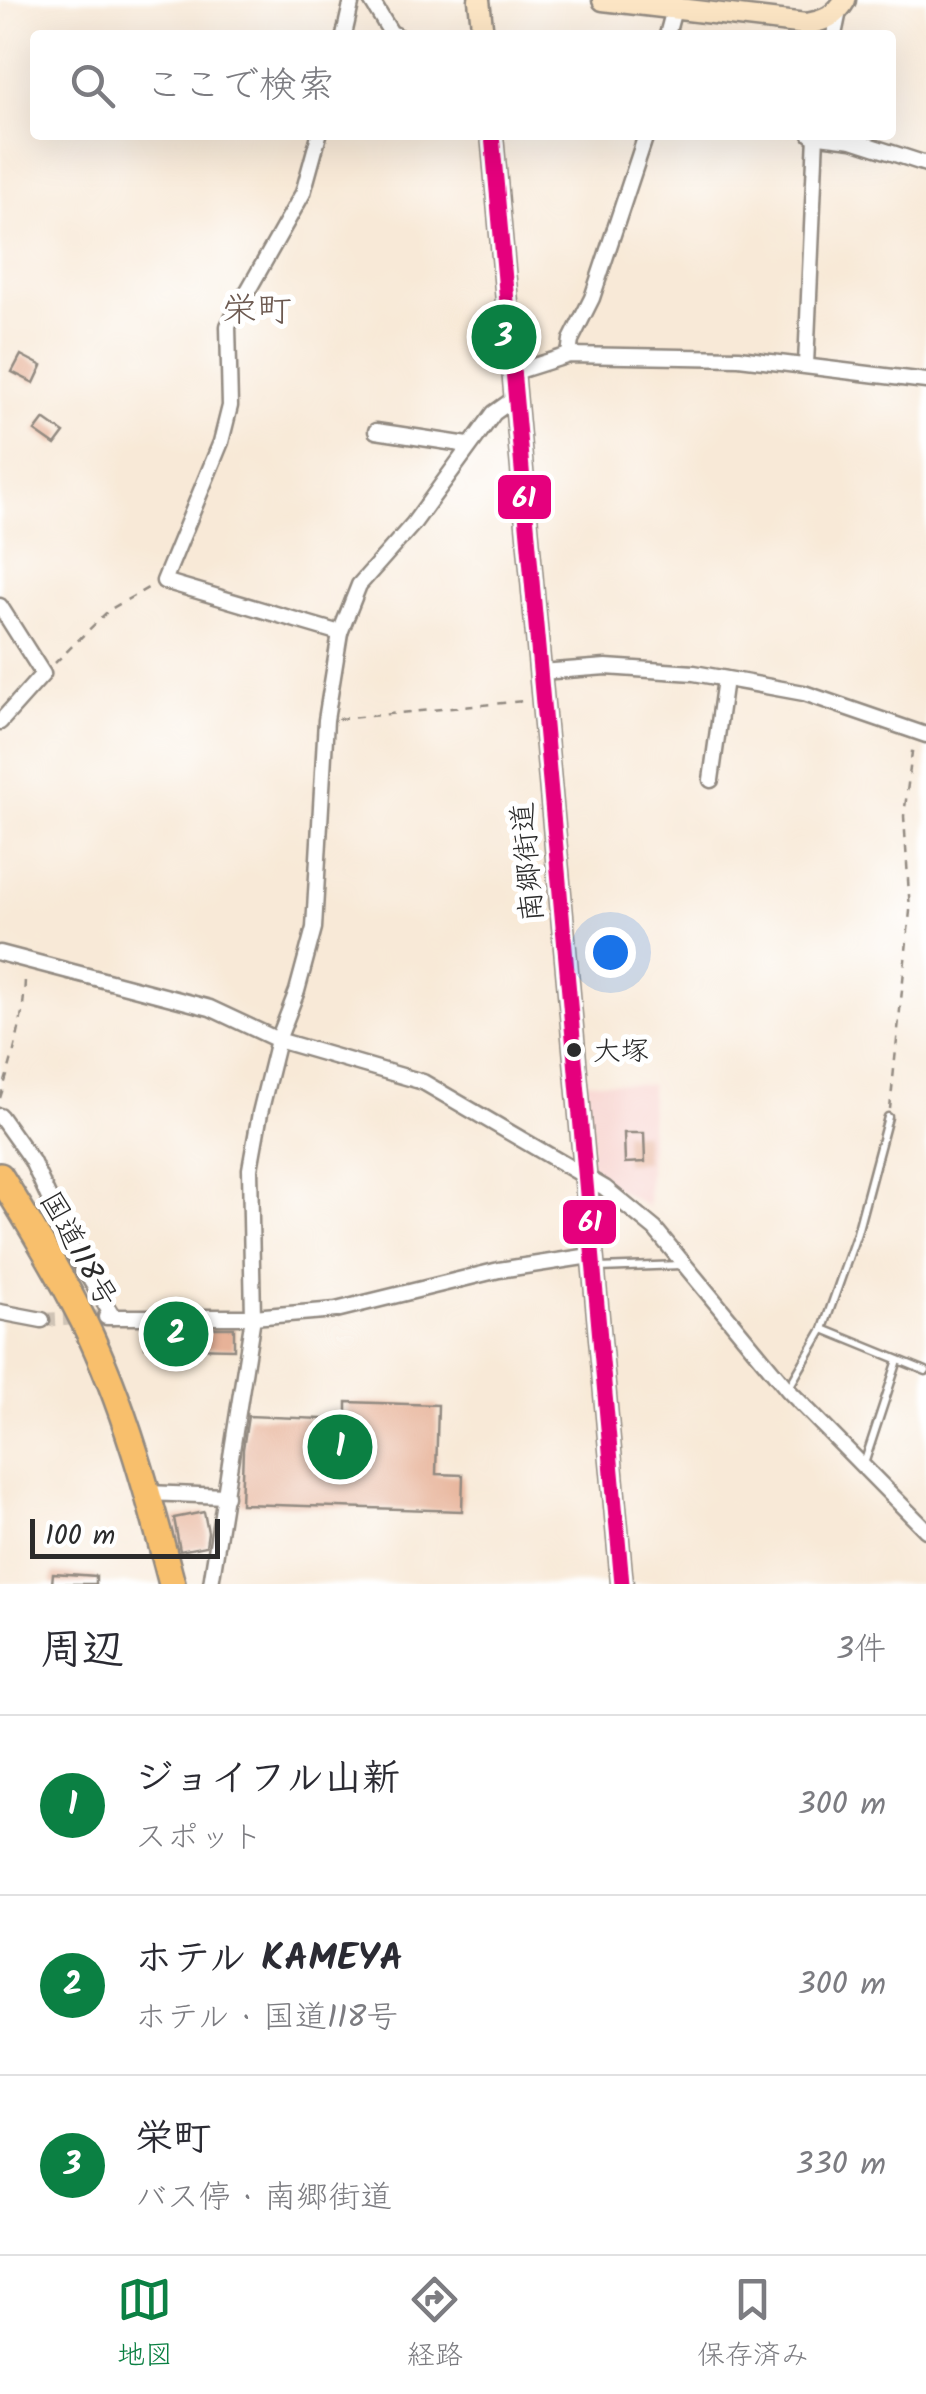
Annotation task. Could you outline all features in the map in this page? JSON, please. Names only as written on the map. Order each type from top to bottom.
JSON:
[{"type":"highway","name":"国道118号","points":[[0,1176],[48,1254],[85,1325],[132,1448],[172,1584]]},
{"type":"highway","name":"国道118号","points":[[0,1204],[38,1264],[89,1374],[118,1451],[155,1584]]},
{"type":"street","points":[[345,30],[352,0]]},
{"type":"street","points":[[371,0],[391,30]]},
{"type":"street","points":[[479,0],[482,30]]},
{"type":"street","points":[[603,0],[675,4],[806,24],[822,22],[842,6]]},
{"type":"street","points":[[668,30],[675,4]]},
{"type":"street","points":[[318,140],[303,192],[228,326],[230,406],[221,442],[164,581],[340,633]]},
{"type":"street","name":"南郷街道","points":[[492,140],[622,1584]]},
{"type":"street","points":[[569,355],[571,340],[592,298],[644,140]]},
{"type":"street","points":[[806,365],[814,140]]},
{"type":"street","points":[[852,140],[926,164]]},
{"type":"street","points":[[512,373],[569,355],[739,358],[926,381]]},
{"type":"street","points":[[212,1584],[253,1318],[250,1169],[278,1040],[297,991],[314,928],[326,720],[340,633],[360,585],[413,524],[494,413],[515,398]]},
{"type":"street","points":[[376,431],[468,445]]},
{"type":"street","points":[[0,606],[42,674],[0,722]]},
{"type":"street","points":[[541,672],[606,668],[725,678],[804,693],[862,710],[920,734]]},
{"type":"street","points":[[710,780],[725,678]]},
{"type":"street","points":[[0,953],[210,1008],[278,1040],[423,1082],[605,1188],[655,1228],[788,1390],[926,1530]]},
{"type":"street","points":[[0,1116],[32,1162],[74,1253],[110,1317],[253,1318],[336,1310],[499,1270],[591,1262]]},
{"type":"street","points":[[1,1317],[42,1320]]},
{"type":"street","points":[[146,1493],[226,1496]]},
{"type":"lane","points":[[788,1390],[822,1329],[857,1232],[888,1117]]},
{"type":"lane","points":[[591,1262],[684,1264]]},
{"type":"lane","points":[[822,1329],[926,1371]]},
{"type":"lane","points":[[863,1467],[898,1360]]},
{"type":"path","points":[[42,674],[108,610],[164,581]]},
{"type":"path","points":[[326,720],[544,699]]},
{"type":"path","points":[[888,1117],[910,911],[904,816],[920,734]]},
{"type":"path","points":[[0,1098],[25,997],[24,957]]},
{"type":"shaded area","points":[[580,1081],[651,1085],[648,1207],[588,1172]]},
{"type":"building","points":[[21,355],[42,366],[34,383],[12,372]]},
{"type":"building","points":[[44,419],[64,433],[55,445],[35,431]]},
{"type":"building","points":[[624,1133],[644,1133],[645,1162],[625,1163]]},
{"type":"building","points":[[145,1328],[234,1328],[234,1349],[145,1347]]},
{"type":"building","points":[[347,1402],[438,1405],[436,1474],[463,1475],[462,1511],[241,1504],[248,1416],[347,1420]]},
{"type":"building","points":[[204,1512],[206,1546],[180,1551],[174,1518]]},
{"type":"building","points":[[53,1573],[96,1576],[96,1584],[52,1584]]},
{"type":"tunnel","points":[[42,1320],[106,1317]]},
{"type":"transit line","name":"61","points":[[492,140],[622,1584]]},
{"type":"place","name":"栄町","points":[[504,337]]},
{"type":"place","name":"大塚","points":[[574,1050]]},
{"type":"place","name":"ホテル KAMEYA","points":[[176,1334]]},
{"type":"place","name":"ジョイフル山新","points":[[340,1447]]},
{"type":"district","name":"栄町","points":[[257,309]]}]
